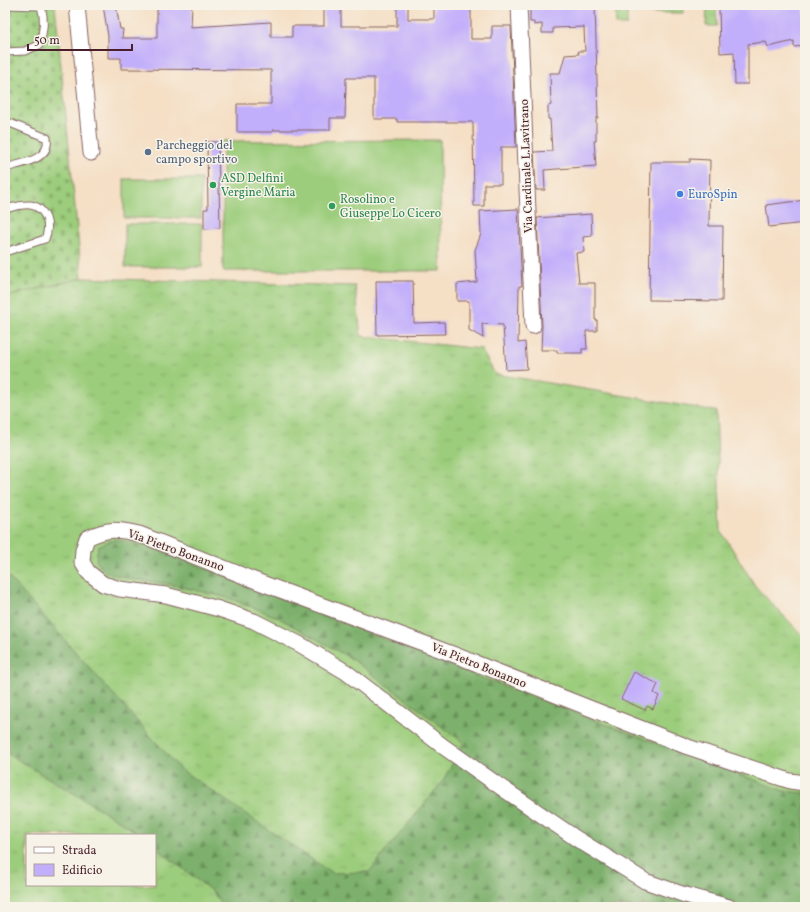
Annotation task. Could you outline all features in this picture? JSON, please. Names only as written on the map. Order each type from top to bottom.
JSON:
[{"type":"street","points":[[77,5],[91,153]]},
{"type":"street","name":"Via Cardinale L.Lavitrano","points":[[519,5],[533,326]]},
{"type":"street","name":"Via Pietro Bonanno","points":[[729,907],[682,894],[644,880],[577,839],[505,790],[444,747],[346,672],[254,621],[219,609],[166,595],[120,589],[103,584],[88,572],[82,562],[83,550],[88,538],[110,530],[119,530],[139,534],[259,582],[455,655],[688,747],[790,781],[805,783]]},
{"type":"lane","points":[[5,5],[40,6],[43,12],[43,34],[39,45],[25,50],[5,52]]},
{"type":"lane","points":[[5,121],[47,138],[48,146],[44,154],[28,162],[5,168]]},
{"type":"lane","points":[[5,209],[24,204],[36,205],[44,215],[49,232],[45,239],[5,252]]},
{"type":"green space","points":[[5,5],[55,5],[82,278],[5,297]]},
{"type":"green space","points":[[615,5],[627,5],[627,25],[616,25]]},
{"type":"green space","points":[[651,5],[683,5],[683,13],[652,13]]},
{"type":"green space","points":[[707,5],[716,5],[717,26],[706,26]]},
{"type":"green space","name":"Rosolino e Giuseppe Lo Cicero","points":[[440,140],[441,271],[223,271],[223,141]]},
{"type":"green space","points":[[124,179],[201,179],[201,218],[124,218]]},
{"type":"green space","points":[[125,224],[202,224],[202,267],[125,267]]},
{"type":"green space","points":[[82,278],[355,286],[361,336],[481,349],[495,374],[716,411],[721,531],[756,587],[805,638],[805,907],[5,907],[5,297]]},
{"type":"green space","points":[[115,539],[152,547],[477,676],[784,791],[805,793],[805,907],[223,907],[213,892],[156,848],[156,834],[138,834],[126,825],[5,752],[5,573],[180,769],[332,873],[369,872],[442,782],[464,743],[352,659],[277,617],[228,598],[169,584],[129,579],[105,572],[96,561],[98,546]]},
{"type":"building","points":[[103,5],[116,5],[120,29],[123,29],[122,38],[157,38],[157,5],[192,5],[191,27],[271,22],[271,37],[292,37],[292,26],[324,26],[324,5],[341,5],[341,26],[397,26],[397,6],[408,6],[408,19],[434,19],[434,5],[471,5],[471,39],[492,39],[492,26],[511,26],[516,147],[501,147],[501,184],[484,184],[484,206],[474,206],[473,122],[397,122],[397,119],[374,119],[374,78],[346,78],[345,118],[330,118],[330,130],[273,130],[273,132],[237,132],[237,104],[271,104],[271,70],[121,69],[121,58],[108,58],[108,36]]},
{"type":"building","points":[[530,5],[595,5],[598,118],[596,118],[596,141],[594,141],[596,166],[544,170],[545,190],[536,190],[534,152],[552,151],[550,119],[548,119],[548,106],[551,105],[550,73],[560,73],[565,55],[579,54],[578,51],[585,51],[584,27],[553,28],[553,33],[542,33],[542,24],[534,25],[534,22],[530,22]]},
{"type":"building","points":[[719,5],[804,5],[805,46],[794,47],[794,41],[768,47],[766,42],[748,44],[748,84],[735,84],[734,52],[720,53]]},
{"type":"building","name":"ASD Delfini Vergine Maria","points":[[207,142],[218,142],[220,228],[204,229],[204,209],[208,209]]},
{"type":"building","points":[[690,159],[710,160],[709,226],[723,226],[722,301],[649,300],[651,162],[690,162]]},
{"type":"building","points":[[805,200],[805,223],[769,227],[766,205]]},
{"type":"building","points":[[518,209],[522,286],[519,286],[518,343],[525,342],[527,369],[506,370],[503,325],[482,324],[483,338],[469,330],[469,301],[457,301],[457,284],[477,282],[475,250],[481,234],[480,211]]},
{"type":"building","points":[[591,214],[592,236],[583,237],[584,252],[576,253],[579,283],[595,283],[595,320],[597,320],[597,331],[586,331],[587,349],[582,349],[582,353],[557,353],[557,350],[541,350],[542,326],[537,218]]},
{"type":"building","points":[[376,281],[413,281],[414,323],[444,322],[445,334],[377,335]]},
{"type":"building","points":[[634,672],[658,684],[654,693],[659,696],[653,709],[647,706],[645,710],[621,699]]},
{"type":"place","name":"Parcheggio del campo sportivo","points":[[148,152]]},
{"type":"place","name":"ASD Delfini Vergine Maria","points":[[213,185]]},
{"type":"place","name":"EuroSpin","points":[[680,194]]},
{"type":"place","name":"Rosolino e Giuseppe Lo Cicero","points":[[332,206]]}]
